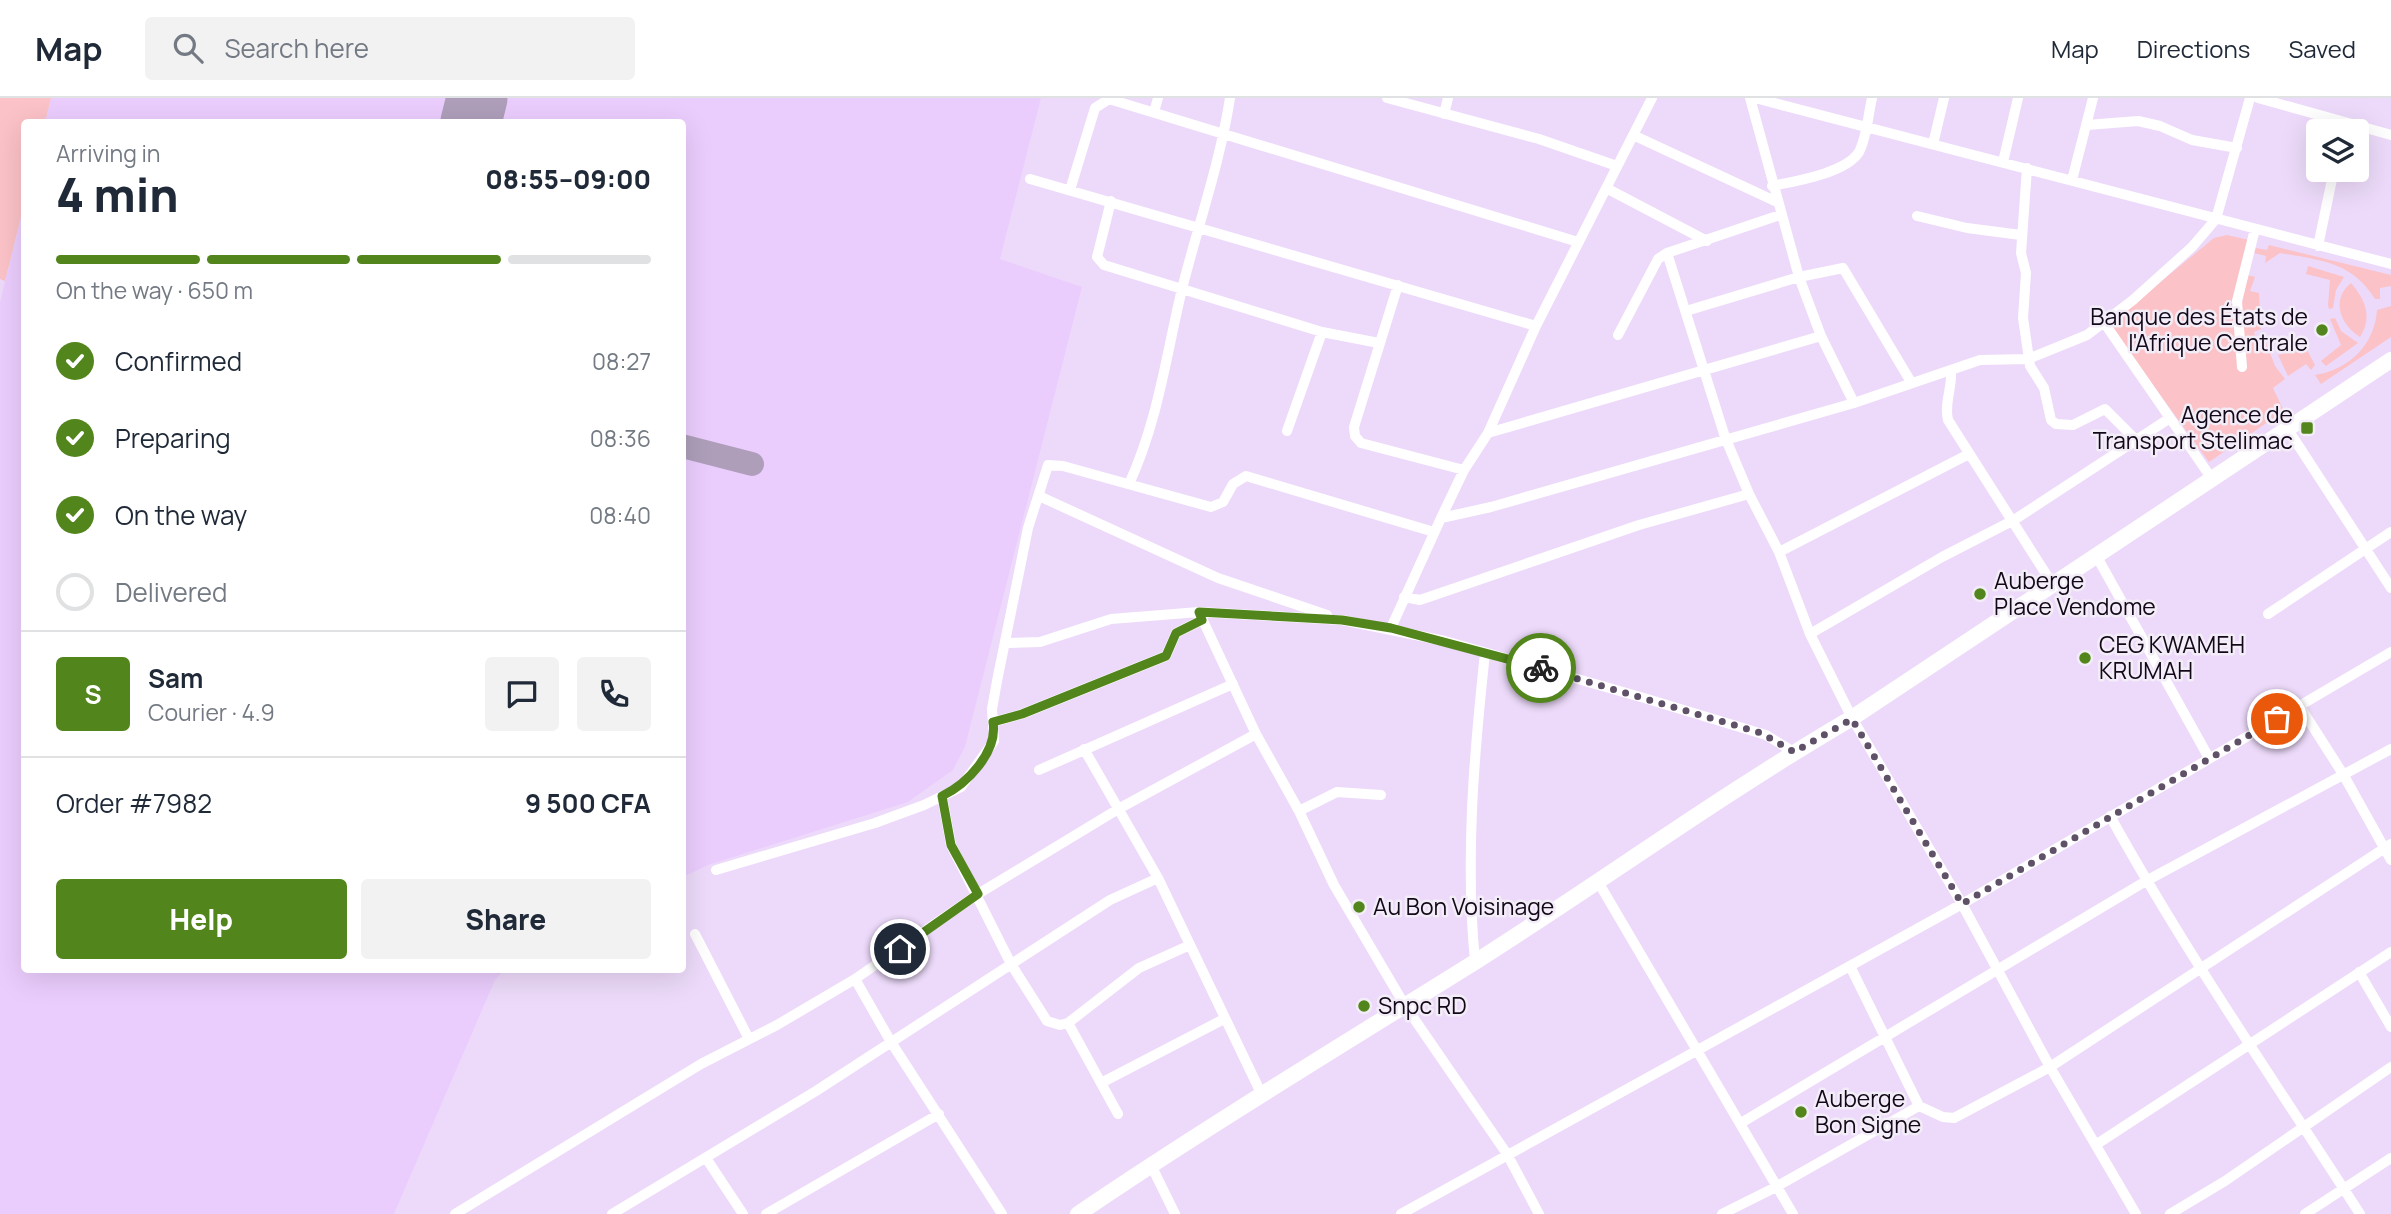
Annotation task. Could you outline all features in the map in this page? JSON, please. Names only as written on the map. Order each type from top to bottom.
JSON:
[{"type":"highway","points":[[1078,1214],[1261,1093],[1475,961],[1794,752],[1852,719],[2391,360]]},
{"type":"street","points":[[1154,112],[1158,98]]},
{"type":"street","points":[[1129,484],[1147,444],[1182,289],[1224,135],[1230,98]]},
{"type":"street","points":[[1387,98],[1539,139],[1617,166]]},
{"type":"street","points":[[1444,114],[1448,98]]},
{"type":"street","points":[[1391,628],[1440,518],[1464,470],[1488,433],[1536,326],[1652,98]]},
{"type":"street","points":[[1854,403],[1821,336],[1799,277],[1772,186],[1756,98],[2391,264]]},
{"type":"street","points":[[1801,110],[1804,98]]},
{"type":"street","points":[[1772,186],[1809,178],[1847,163],[1861,148],[1872,98]]},
{"type":"street","points":[[1933,144],[1944,98]]},
{"type":"street","points":[[2003,162],[2018,98]]},
{"type":"street","points":[[2072,180],[2093,98]]},
{"type":"street","points":[[1440,518],[1491,507],[1725,437],[1854,403],[1980,360],[2028,359],[2067,345],[2105,324],[2192,247],[2216,219],[2250,98]]},
{"type":"street","points":[[2258,98],[2322,119]]},
{"type":"street","points":[[1070,190],[1099,103],[1109,99],[1578,242]]},
{"type":"street","points":[[2087,125],[2138,121],[2160,126],[2192,139],[2237,148]]},
{"type":"street","points":[[2369,131],[2391,135]]},
{"type":"street","points":[[1633,135],[1777,202]]},
{"type":"street","points":[[2027,168],[2021,235],[2021,253],[2026,274],[2022,318],[2028,359],[2047,395],[2051,419],[2056,424],[2073,425],[2105,410],[2136,439]]},
{"type":"street","points":[[1030,179],[1536,326]]},
{"type":"street","points":[[2318,246],[2331,182]]},
{"type":"street","points":[[1606,188],[1707,241]]},
{"type":"street","points":[[1111,201],[1098,261],[1322,332],[1379,343]]},
{"type":"street","points":[[1618,335],[1658,259],[1667,253],[1780,215]]},
{"type":"street","points":[[1917,216],[1967,228],[2021,235]]},
{"type":"street","points":[[2242,367],[2237,302],[2255,229]]},
{"type":"street","points":[[1667,253],[1725,437],[1749,495],[1779,552],[1810,634],[1852,719],[1962,904],[2050,1067],[2136,1214]]},
{"type":"street","points":[[1686,311],[1838,268],[1845,271],[1911,382]]},
{"type":"street","points":[[1398,285],[1354,427],[1355,436],[1361,443],[1464,470]]},
{"type":"street","points":[[2105,324],[2212,479]]},
{"type":"street","points":[[1287,431],[1322,332]]},
{"type":"street","points":[[1488,433],[1821,336]]},
{"type":"street","points":[[1951,372],[1952,388],[1945,408],[1948,420],[2053,585]]},
{"type":"street","points":[[1810,634],[1942,557],[2014,520],[2170,418]]},
{"type":"street","points":[[2287,428],[2391,587]]},
{"type":"street","points":[[1779,552],[1969,454]]},
{"type":"street","points":[[716,870],[875,823],[961,787],[991,748],[995,734],[993,722],[997,681],[1007,643],[1028,528],[1046,467],[1052,465],[1211,507],[1223,502],[1233,484],[1246,476],[1434,532]]},
{"type":"street","points":[[1404,597],[1420,600],[1639,525],[1749,495]]},
{"type":"street","points":[[1039,496],[1218,578],[1342,620]]},
{"type":"street","points":[[2268,614],[2391,532]]},
{"type":"street","points":[[2096,557],[2209,758]]},
{"type":"street","points":[[1007,643],[1040,642],[1111,619],[1200,616],[1342,620],[1391,628],[1485,653],[1761,733],[1794,752]]},
{"type":"street","points":[[1200,616],[1256,734],[1299,811],[1334,885],[1404,1004],[1507,1154],[1534,1212]]},
{"type":"street","points":[[993,722],[1022,714],[1166,656],[1176,633],[1200,616]]},
{"type":"street","points":[[1401,1214],[1697,1053],[1962,904],[2391,652]]},
{"type":"street","points":[[1475,961],[1471,883],[1475,764],[1485,653]]},
{"type":"street","points":[[1039,770],[1233,684]]},
{"type":"street","points":[[2300,705],[2388,846],[2391,860]]},
{"type":"street","points":[[455,1214],[701,1064],[855,979],[978,894],[1120,808],[1256,734]]},
{"type":"street","points":[[1084,749],[1158,878],[1261,1093]]},
{"type":"street","points":[[1741,1123],[2146,881],[2391,749]]},
{"type":"street","points":[[1299,811],[1337,792],[1381,795]]},
{"type":"street","points":[[942,796],[951,845],[1011,964],[1047,1021],[1060,1025],[1068,1023],[1139,968],[1189,945]]},
{"type":"street","points":[[2110,816],[2146,881],[2248,1045],[2360,1214]]},
{"type":"street","points":[[1850,966],[1919,1106],[1943,1117],[1954,1118],[2050,1067],[2388,846]]},
{"type":"street","points":[[612,1214],[891,1042],[1119,895],[1158,878]]},
{"type":"street","points":[[1597,880],[1793,1214]]},
{"type":"street","points":[[695,934],[749,1039]]},
{"type":"street","points":[[2096,1144],[2391,951]]},
{"type":"street","points":[[2359,972],[2391,1027]]},
{"type":"street","points":[[855,979],[891,1042],[1002,1214]]},
{"type":"street","points":[[1101,1083],[1224,1019]]},
{"type":"street","points":[[1068,1023],[1118,1114]]},
{"type":"street","points":[[2170,1214],[2304,1128],[2391,1067]]},
{"type":"street","points":[[1723,1214],[1919,1106]]},
{"type":"street","points":[[766,1214],[939,1114]]},
{"type":"street","points":[[706,1158],[743,1214]]},
{"type":"street","points":[[2305,1214],[2391,1158]]},
{"type":"street","points":[[1151,1165],[1175,1214]]},
{"type":"shaded area","points":[[0,98],[51,98],[46,119],[21,119],[21,217],[5,281],[0,279]]},
{"type":"shaded area","points":[[51,98],[1041,98],[1000,259],[1082,287],[965,747],[953,770],[908,802],[708,865],[686,876],[686,119],[46,119]]},
{"type":"shaded area","points":[[21,217],[21,973],[501,973],[495,980],[394,1214],[0,1214],[0,302]]},
{"type":"shaded area","points":[[2227,235],[2249,240],[2241,308],[2248,275],[2255,277],[2250,291],[2259,293],[2261,329],[2254,332],[2256,340],[2265,339],[2275,366],[2285,379],[2273,388],[2284,411],[2209,462],[2113,330],[2114,320],[2214,238]]},
{"type":"shaded area","points":[[2269,245],[2391,275],[2391,286],[2380,288],[2380,299],[2375,299],[2356,277],[2322,261],[2280,253],[2265,263],[2266,256],[2254,253],[2256,248],[2267,250]]},
{"type":"shaded area","points":[[2308,266],[2344,277],[2336,290],[2333,308],[2329,309],[2328,305],[2330,280],[2306,274]]},
{"type":"shaded area","points":[[2351,283],[2366,308],[2366,322],[2360,337],[2348,326],[2340,312],[2341,297]]},
{"type":"shaded area","points":[[2391,306],[2391,337],[2321,384],[2315,375],[2339,368],[2358,353],[2371,334],[2377,310]]},
{"type":"shaded area","points":[[2335,318],[2341,331],[2358,343],[2326,366],[2321,361],[2341,345],[2330,319]]},
{"type":"shaded area","points":[[2305,346],[2315,365],[2311,370],[2306,364],[2288,376],[2278,355]]},
{"type":"taxiway","points":[[686,447],[752,464]]},
{"type":"runway","points":[[472,119],[477,98]]},
{"type":"way so far","points":[[1541,668],[1761,733],[1794,752],[1852,719],[1962,904],[2277,719]]},
{"type":"place","name":"Banque des États de l'Afrique Centrale","points":[[2322,330]]},
{"type":"place","name":"Agence de Transport Stelimac","points":[[2307,428]]},
{"type":"place","name":"Auberge Place Vendome","points":[[1980,594]]},
{"type":"place","name":"CEG KWAMEH KRUMAH","points":[[2085,658]]},
{"type":"place","name":"Au Bon Voisinage","points":[[1359,907]]},
{"type":"place","name":"Snpc RD","points":[[1364,1006]]},
{"type":"place","name":"Auberge Bon Signe","points":[[1801,1112]]},
{"type":"route","points":[[900,949],[978,894],[951,845],[942,796],[961,787],[991,748],[995,734],[993,722],[1022,714],[1166,656],[1176,633],[1202,620],[1199,612],[1342,620],[1391,628],[1541,668]]}]
